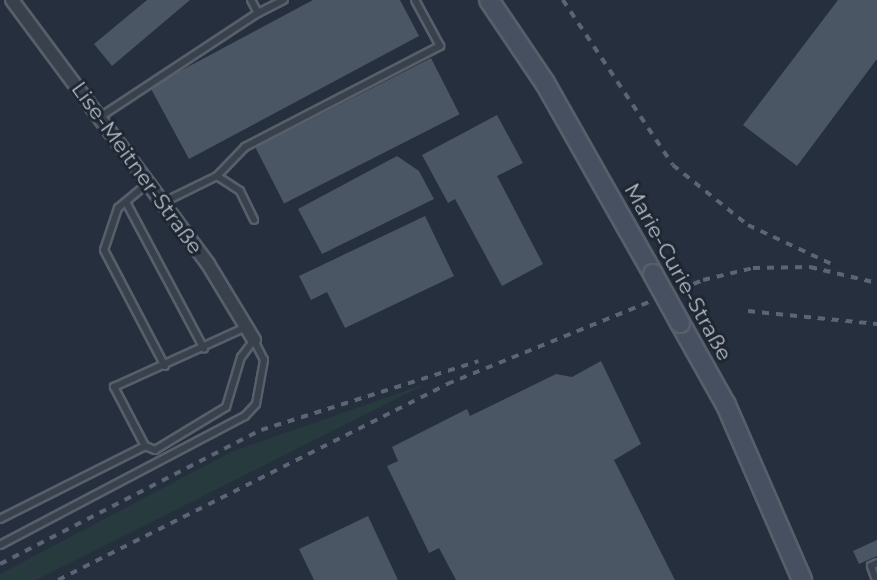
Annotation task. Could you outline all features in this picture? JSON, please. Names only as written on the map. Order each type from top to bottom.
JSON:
[{"type":"main road","name":"Marie-Curie-Straße","points":[[489,0],[545,83],[726,405],[802,580]]},
{"type":"street","name":"Lise-Meitner-Straße","points":[[15,1],[148,183],[254,340]]},
{"type":"lane","points":[[251,0],[258,13]]},
{"type":"lane","points":[[100,117],[258,13],[284,0]]},
{"type":"lane","points":[[162,203],[217,176],[245,147],[440,46],[415,0]]},
{"type":"lane","points":[[217,176],[240,191],[254,220]]},
{"type":"lane","points":[[148,183],[125,202],[104,250],[165,366]]},
{"type":"lane","points":[[125,202],[204,349]]},
{"type":"lane","points":[[0,545],[245,416],[256,404],[264,360],[254,340],[241,357],[226,407],[155,450],[145,446],[114,387],[204,349],[246,327]]},
{"type":"lane","points":[[0,519],[145,446]]},
{"type":"lane","points":[[876,580],[871,566],[877,563]]},
{"type":"green space","points":[[428,383],[36,580],[0,580],[0,574],[233,451]]},
{"type":"building","points":[[147,0],[190,0],[112,66],[94,44]]},
{"type":"building","points":[[313,0],[400,0],[419,36],[189,159],[150,87]]},
{"type":"building","points":[[838,0],[877,0],[877,59],[797,166],[743,125]]},
{"type":"building","points":[[431,58],[460,114],[284,204],[255,147]]},
{"type":"building","points":[[497,115],[523,163],[497,176],[543,264],[502,286],[455,199],[448,203],[422,155]]},
{"type":"building","points":[[397,156],[419,171],[434,199],[322,254],[298,209]]},
{"type":"building","points":[[425,216],[454,276],[345,328],[327,292],[311,300],[299,276]]},
{"type":"building","points":[[601,361],[641,444],[614,460],[675,580],[456,580],[439,548],[429,553],[387,466],[398,461],[392,447],[467,409],[470,416],[556,374],[572,377]]},
{"type":"building","points":[[368,516],[398,580],[314,580],[299,549]]},
{"type":"building","points":[[877,540],[877,556],[859,564],[853,551]]},
{"type":"railway","points":[[563,0],[673,165],[748,225],[836,266]]},
{"type":"railway","points":[[58,580],[447,384],[703,280],[753,268],[810,267],[877,283]]},
{"type":"railway","points":[[748,311],[877,324]]},
{"type":"railway","points":[[0,564],[261,430],[478,361]]}]
